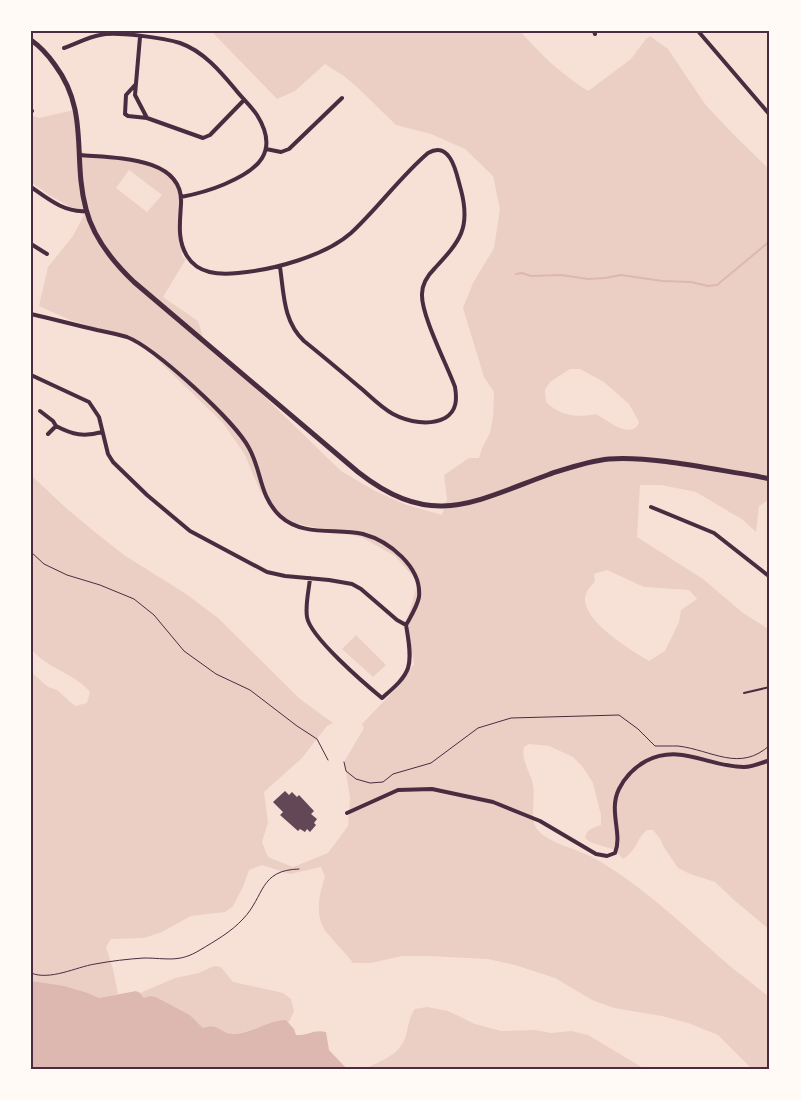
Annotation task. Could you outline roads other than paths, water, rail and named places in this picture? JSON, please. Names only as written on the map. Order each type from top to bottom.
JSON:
[{"type":"street","points":[[698,31],[770,115]]},
{"type":"street","points":[[64,48],[105,34],[174,42],[203,56],[257,115],[262,124],[266,149],[260,162],[251,172],[207,191],[181,196]]},
{"type":"street","points":[[140,37],[135,94],[147,118]]},
{"type":"street","points":[[31,40],[49,56],[68,86],[78,121],[83,197],[86,211],[103,245],[117,264],[134,282],[375,485],[401,498],[427,504],[453,506],[477,501],[570,467],[608,459],[645,460],[770,479]]},
{"type":"street","points":[[135,85],[126,95],[125,114],[147,118],[203,138],[210,135],[244,100]]},
{"type":"street","points":[[266,149],[281,152],[289,149],[342,98]]},
{"type":"street","points":[[80,155],[132,160],[154,165],[169,175],[181,196],[180,237],[186,253],[195,265],[208,272],[222,274],[280,267],[343,239],[357,227],[428,153],[438,149],[446,152],[453,162],[464,199],[465,226],[456,244],[428,276],[423,285],[422,295],[428,318],[455,387],[456,399],[453,410],[447,417],[438,421],[422,422],[394,415],[304,341],[295,330],[286,311],[280,267]]},
{"type":"street","points":[[31,188],[66,208],[86,211]]},
{"type":"street","points":[[31,244],[46,254]]},
{"type":"street","points":[[31,314],[126,337],[156,354],[230,422],[241,436],[250,448],[270,506],[281,517],[306,530],[361,534],[382,542],[396,552],[414,573],[418,584],[418,599],[406,624],[409,654],[408,668],[401,679],[382,698],[342,662],[310,626],[307,616],[310,578]]},
{"type":"street","points":[[31,375],[89,402],[99,417],[108,454],[113,462],[182,526],[267,572],[352,584],[361,589],[397,620],[406,624]]},
{"type":"street","points":[[40,411],[53,421],[56,426],[89,436],[102,432]]},
{"type":"street","points":[[48,434],[56,426]]},
{"type":"street","points":[[651,507],[714,533],[770,577]]},
{"type":"street","points":[[347,813],[398,790],[432,789],[493,802],[517,810],[540,821],[596,854],[607,856],[615,853],[618,845],[615,803],[619,789],[628,775],[641,764],[655,757],[675,753],[743,767],[757,765],[770,760]]},
{"type":"lane","points":[[744,694],[770,687]]},
{"type":"waterway","points":[[516,274],[522,273],[531,276],[561,275],[588,279],[621,275],[662,281],[691,282],[708,286],[717,285],[770,241]]}]
